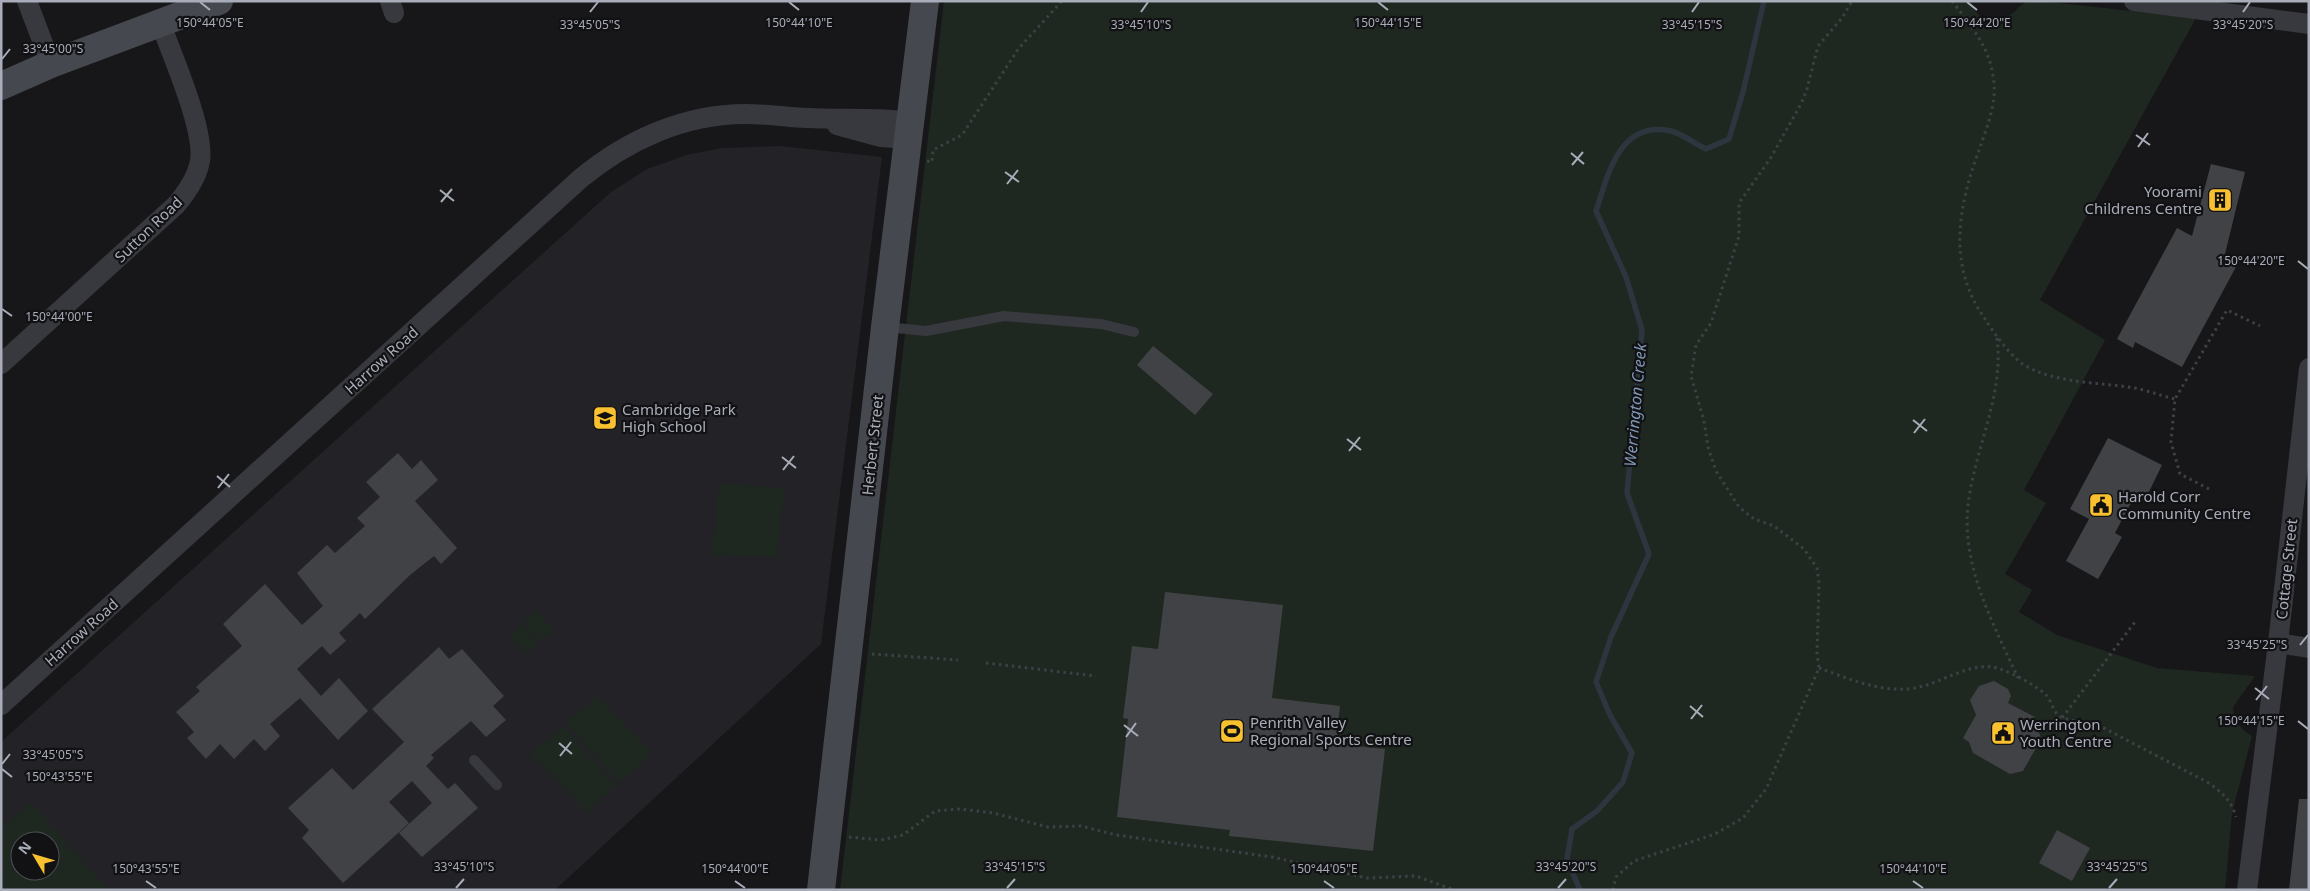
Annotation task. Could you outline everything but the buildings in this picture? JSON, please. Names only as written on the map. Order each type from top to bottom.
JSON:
[{"type":"street","points":[[27,1],[51,64]]},
{"type":"street","points":[[1,86],[51,64],[219,1]]},
{"type":"street","name":"Herbert Street","points":[[821,890],[885,327],[925,1]]},
{"type":"street","points":[[2134,1],[2309,24]]},
{"type":"street","name":"Sutton Road","points":[[1,364],[176,205],[185,194],[196,173],[201,148],[198,128],[161,24]]},
{"type":"street","name":"Harrow Road","points":[[1,705],[598,164],[644,137],[695,119],[746,114],[808,118],[881,137],[908,139]]},
{"type":"street","name":"Cottage Street","points":[[2246,890],[2278,643],[2309,368]]},
{"type":"street","points":[[2278,643],[2309,648]]},
{"type":"lane","points":[[885,327],[926,331],[1004,316],[1101,324],[1134,332]]},
{"type":"lane","points":[[474,760],[497,785]]},
{"type":"path","points":[[908,139],[932,162],[933,150],[962,135],[1019,48],[1062,1]]},
{"type":"path","points":[[1613,890],[1616,877],[1634,861],[1715,834],[1743,818],[1766,789],[1819,668],[1816,653],[1819,583],[1817,568],[1804,549],[1774,526],[1754,519],[1738,507],[1716,471],[1708,447],[1704,421],[1691,376],[1696,345],[1711,323],[1739,236],[1739,203],[1770,159],[1801,104],[1808,89],[1818,46],[1842,18],[1852,1]]},
{"type":"path","points":[[1952,1],[1977,34],[1988,54],[1994,78],[1989,121],[1967,184],[1959,233],[1964,274],[1969,294],[1997,337],[2024,364],[2047,373],[2078,381],[2137,389],[2175,399]]},
{"type":"path","points":[[2209,489],[2180,474],[2171,442],[2175,399],[2228,310],[2260,326]]},
{"type":"path","points":[[1997,337],[1998,351],[1995,392],[1969,497],[1968,542],[1977,583],[2018,678]]},
{"type":"path","points":[[2062,718],[2135,622]]},
{"type":"path","points":[[872,654],[958,660]]},
{"type":"path","points":[[986,663],[1096,676]]},
{"type":"path","points":[[1819,668],[1861,683],[1904,689],[1920,687],[1983,666],[1995,667],[2046,694],[2057,714],[2062,718]]},
{"type":"path","points":[[2038,727],[2062,718],[2087,721],[2098,725],[2207,782],[2222,793],[2232,804],[2236,817],[2236,829],[2253,832]]},
{"type":"path","points":[[827,835],[881,840],[902,835],[935,811],[960,809],[993,813],[1048,827],[1082,826],[1116,835],[1272,857],[1367,878],[1416,876],[1454,890]]},
{"type":"shaded area","points":[[944,1],[1970,1],[1977,13],[1982,17],[1993,20],[2012,14],[2024,3],[2040,1],[2196,18],[2040,300],[2105,340],[2024,490],[2046,503],[2005,574],[2032,590],[2019,612],[2057,635],[2157,668],[2255,676],[2233,707],[2238,724],[2252,736],[2232,813],[2225,890],[840,890]]},
{"type":"shaded area","name":"Cambridge Park High School","points":[[780,146],[882,157],[821,644],[555,890],[1,890],[1,742],[611,192],[647,169],[690,154],[723,148]]},
{"type":"shaded area","points":[[719,483],[784,488],[777,558],[712,554]]},
{"type":"shaded area","points":[[536,611],[553,630],[540,641],[523,623]]},
{"type":"shaded area","points":[[521,624],[539,643],[526,655],[509,636]]},
{"type":"shaded area","points":[[597,695],[652,754],[620,783],[565,723]]},
{"type":"shaded area","points":[[562,726],[617,785],[587,813],[531,754]]},
{"type":"shaded area","points":[[31,802],[56,831],[10,831],[10,881],[60,881],[60,835],[109,890],[1,890],[1,829]]},
{"type":"waterway","name":"Werrington Creek","points":[[1580,890],[1567,859],[1572,829],[1597,811],[1623,782],[1632,753],[1610,715],[1596,682],[1611,637],[1649,554],[1627,493],[1642,330],[1626,277],[1596,211],[1605,182],[1618,153],[1639,134],[1653,130],[1671,131],[1706,149],[1729,139],[1743,92],[1764,1]]},
{"type":"place","name":"Yoorami Childrens Centre","points":[[2220,200]]},
{"type":"place","name":"Cambridge Park High School","points":[[605,418]]},
{"type":"place","name":"Harold Corr Community Centre","points":[[2101,505]]},
{"type":"place","name":"Penrith Valley Regional Sports Centre","points":[[1232,731]]},
{"type":"place","name":"Werrington Youth Centre","points":[[2003,733]]}]
